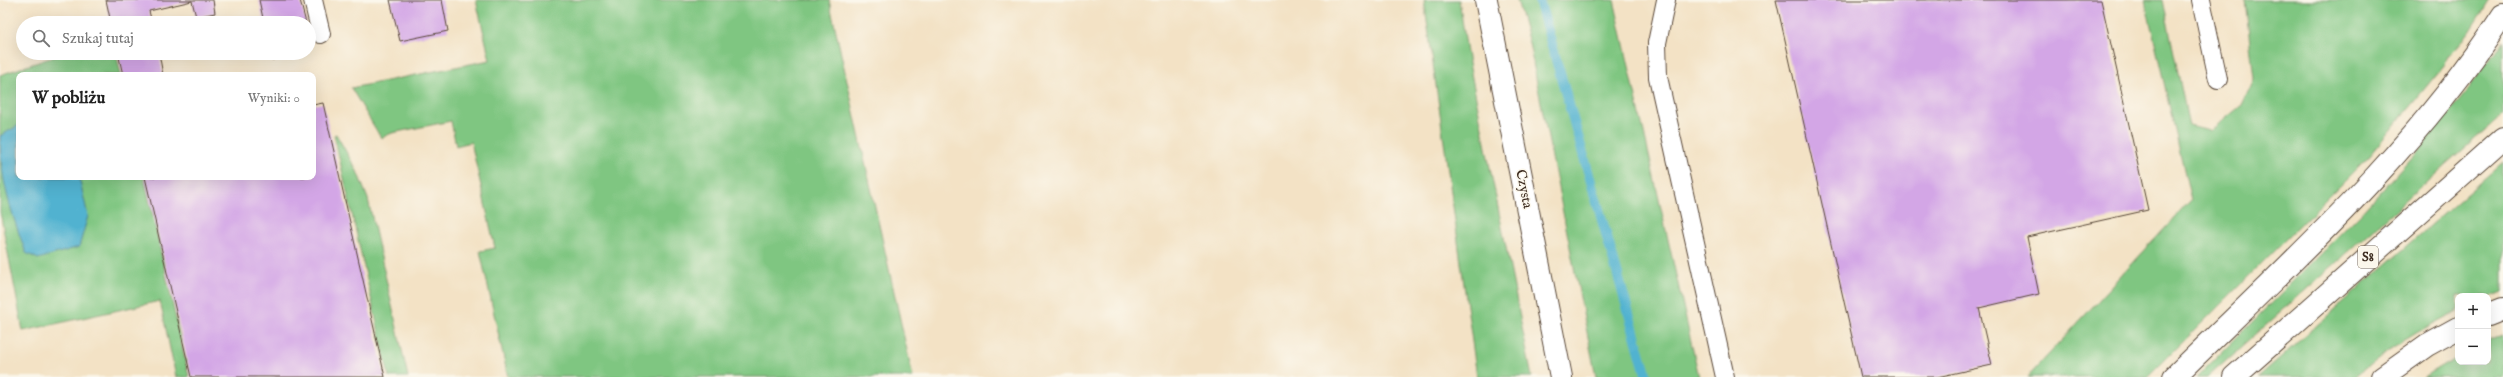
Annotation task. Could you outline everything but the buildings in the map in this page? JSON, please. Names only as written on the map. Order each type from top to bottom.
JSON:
[{"type":"main road","name":"Czysta","points":[[1486,0],[1561,377]]},
{"type":"main road","points":[[2174,377],[2366,188],[2424,123],[2503,15]]},
{"type":"main road","name":"S8","points":[[2234,377],[2503,138]]},
{"type":"main road","points":[[2491,314],[2503,309]]},
{"type":"main road","points":[[2382,377],[2427,345],[2456,329]]},
{"type":"lane","points":[[313,0],[321,34]]},
{"type":"lane","points":[[1666,0],[1657,44],[1658,77],[1725,377]]},
{"type":"lane","points":[[2201,0],[2218,79]]},
{"type":"green space","points":[[476,0],[829,0],[913,377],[508,377],[480,251],[495,248],[471,142],[456,146],[451,121],[392,133],[381,138],[351,88],[490,60]]},
{"type":"green space","points":[[1424,0],[1459,0],[1468,58],[1532,377],[1477,377]]},
{"type":"green space","points":[[1517,0],[1614,0],[1699,377],[1596,377],[1529,43]]},
{"type":"green space","points":[[2145,0],[2163,0],[2189,126],[2210,131],[2242,105],[2254,79],[2245,0],[2489,0],[2464,40],[2452,53],[2448,55],[2445,64],[2369,156],[2148,377],[2028,377],[2191,200]]},
{"type":"green space","points":[[2503,40],[2503,114],[2208,377],[2197,377],[2362,212],[2417,152],[2465,94]]},
{"type":"green space","points":[[44,60],[118,60],[120,72],[16,72],[16,180],[145,180],[189,377],[176,377],[160,301],[23,331],[0,212],[0,75]]},
{"type":"green space","points":[[336,134],[357,171],[368,199],[408,377],[389,377],[334,135]]},
{"type":"green space","points":[[2503,162],[2503,292],[2491,297],[2491,293],[2455,293],[2455,313],[2405,340],[2355,377],[2258,377]]},
{"type":"green space","points":[[2503,335],[2503,377],[2423,377],[2455,358],[2455,365],[2491,365],[2491,340]]},
{"type":"water","points":[[16,127],[16,180],[80,180],[88,216],[79,247],[38,259],[26,253],[7,196],[2,167],[0,136]]},
{"type":"waterway","points":[[1539,0],[1647,377]]}]
